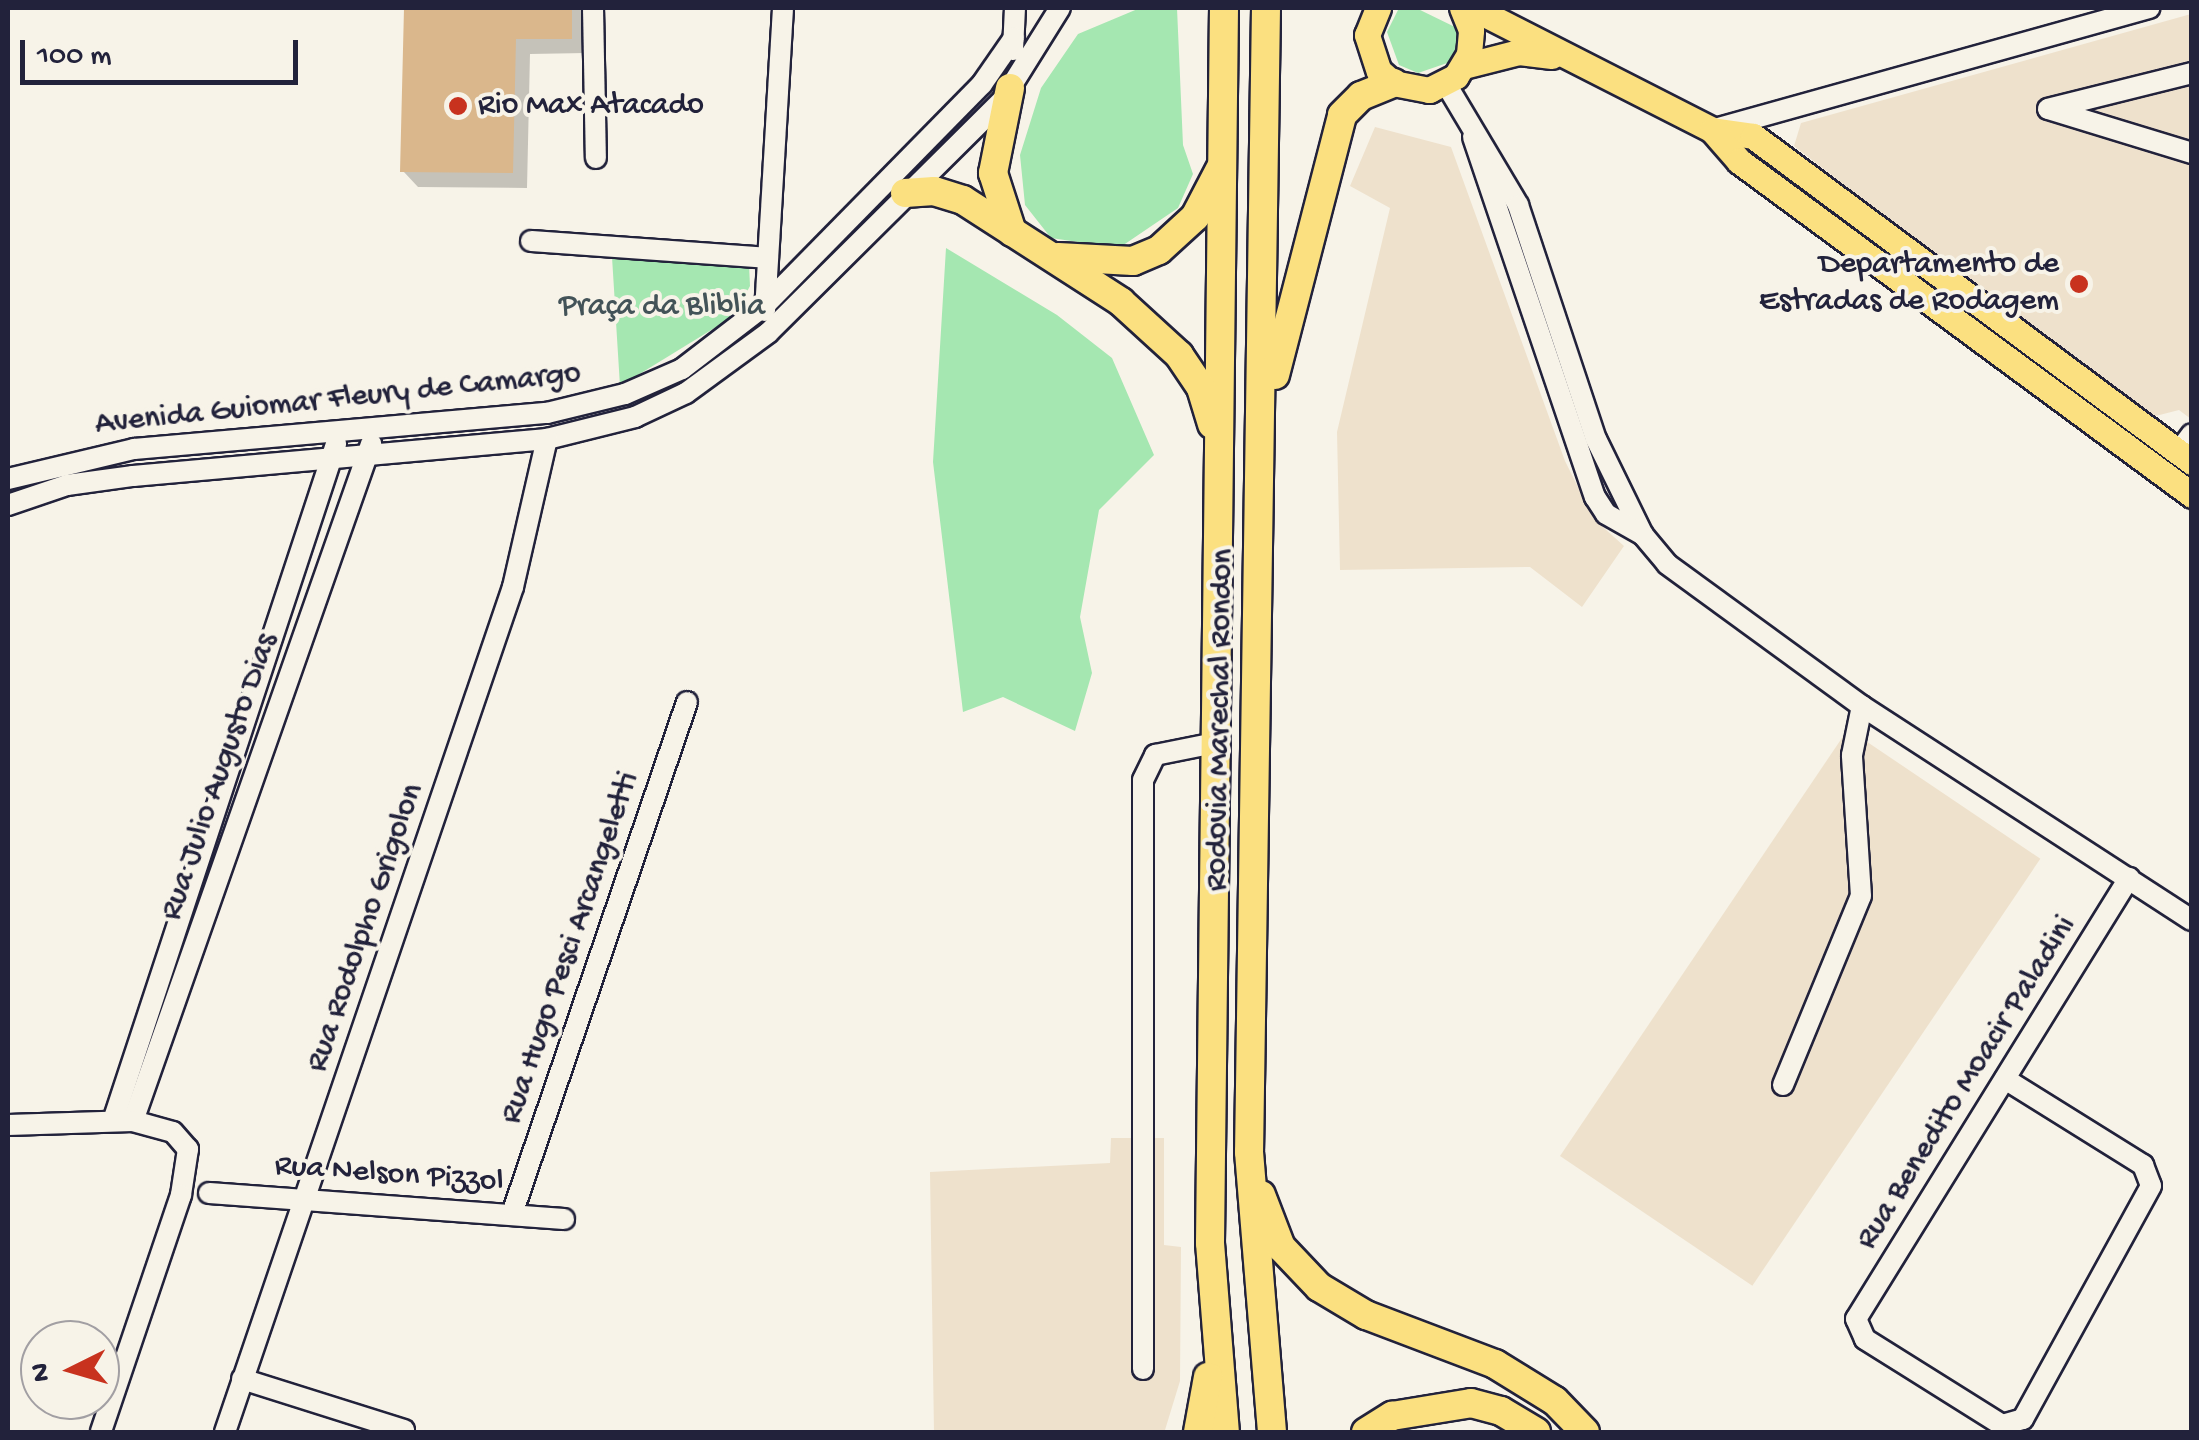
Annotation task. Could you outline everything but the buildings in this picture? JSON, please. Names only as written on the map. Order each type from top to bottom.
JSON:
[{"type":"highway","name":"Rodovia Marechal Rondon","points":[[1224,8],[1212,1326],[1225,1432]]},
{"type":"highway","name":"Rodovia Marechal Rondon","points":[[1266,8],[1250,1152],[1272,1432]]},
{"type":"highway","points":[[1261,440],[1294,282],[1342,115],[1362,96],[1393,83]]},
{"type":"highway","points":[[1009,92],[993,173],[1013,234]]},
{"type":"highway","points":[[1051,256],[1119,262],[1159,250],[1195,217],[1222,164]]},
{"type":"highway","points":[[906,193],[947,192],[1121,302],[1179,355],[1201,388],[1219,446]]},
{"type":"highway","points":[[1250,1152],[1281,1247],[1318,1287],[1366,1314],[1496,1364],[1555,1401],[1585,1432]]},
{"type":"highway","points":[[1198,1432],[1212,1326]]},
{"type":"highway","points":[[1366,1432],[1392,1416],[1472,1403],[1500,1411],[1536,1432]]},
{"type":"main road","points":[[1362,8],[1370,54],[1393,83],[1429,90],[1455,75],[1537,51],[1576,64]]},
{"type":"main road","points":[[1368,35],[1378,8]]},
{"type":"main road","points":[[1455,75],[1471,30],[1462,8]]},
{"type":"main road","points":[[1473,8],[1576,64],[1712,130],[1753,136],[2187,449]]},
{"type":"main road","points":[[1712,130],[1739,160],[2192,495]]},
{"type":"street","points":[[593,8],[596,158]]},
{"type":"street","points":[[768,333],[764,306],[766,258],[783,8]]},
{"type":"street","points":[[1009,92],[1015,8]]},
{"type":"street","points":[[8,505],[100,480],[547,439],[636,418],[686,393],[768,333],[1009,92],[1060,8]]},
{"type":"street","points":[[1712,130],[2150,8]]},
{"type":"street","name":"Avenida Guiomar Fleury de Camargo","points":[[8,479],[134,449],[547,414],[626,394],[682,369],[764,306],[982,84],[1014,38]]},
{"type":"street","points":[[2192,74],[2048,109],[2192,153]]},
{"type":"street","points":[[1455,75],[1472,133],[1536,294],[1595,497],[1606,514],[1642,535],[1703,594],[1862,706],[2192,920]]},
{"type":"street","points":[[530,241],[766,258]]},
{"type":"street","name":"Rua Julio Augusto Dias","points":[[123,1121],[376,428]]},
{"type":"street","name":"Rua Julio Augusto Dias","points":[[123,1121],[335,456],[338,431]]},
{"type":"street","name":"Rua Rodolpho Grigolon","points":[[225,1432],[513,587],[547,439]]},
{"type":"street","name":"Rua Hugo Pesci Arcangeletti","points":[[512,1214],[687,702]]},
{"type":"street","points":[[1784,1085],[1861,896],[1852,755],[1862,706]]},
{"type":"street","points":[[1144,1369],[1143,780],[1155,756],[1215,743]]},
{"type":"street","name":"Rua Benedito Moacir Paladini","points":[[2005,1079],[2143,1165],[2151,1186],[2023,1418],[2002,1425],[1865,1339],[1856,1319],[2129,878]]},
{"type":"street","points":[[9,1129],[123,1121],[173,1132],[184,1142],[181,1195],[101,1432]]},
{"type":"street","name":"Rua Nelson Pizzol","points":[[209,1193],[564,1219]]},
{"type":"street","points":[[242,1379],[404,1430]]},
{"type":"shaded area","name":"Departamento de Estradas de Rodagem","points":[[2191,14],[2191,419],[2179,410],[2144,419],[1794,146],[1801,123]]},
{"type":"shaded area","points":[[1375,127],[1451,147],[1565,461],[1594,519],[1624,546],[1582,607],[1530,567],[1340,570],[1337,432],[1390,208],[1350,186]]},
{"type":"shaded area","points":[[1848,729],[2040,859],[1752,1286],[1560,1156]]},
{"type":"shaded area","points":[[1111,1138],[1164,1138],[1164,1245],[1181,1247],[1180,1381],[1165,1430],[934,1432],[930,1172],[1110,1163]]},
{"type":"green space","points":[[1140,8],[1177,8],[1183,145],[1193,174],[1178,208],[1119,248],[1051,238],[1025,205],[1020,155],[1041,88],[1078,34]]},
{"type":"green space","points":[[1399,8],[1416,8],[1457,28],[1462,39],[1456,60],[1418,73],[1399,65],[1387,32]]},
{"type":"green space","points":[[946,248],[1057,315],[1112,358],[1154,455],[1099,510],[1080,617],[1092,673],[1075,731],[1003,697],[963,712],[933,462]]},
{"type":"green space","name":"Praça da Bliblia","points":[[612,257],[749,265],[750,286],[734,316],[620,386]]},
{"type":"place","name":"Rio Max Atacado","points":[[458,106]]},
{"type":"place","name":"Departamento de Estradas de Rodagem","points":[[2079,284]]}]
